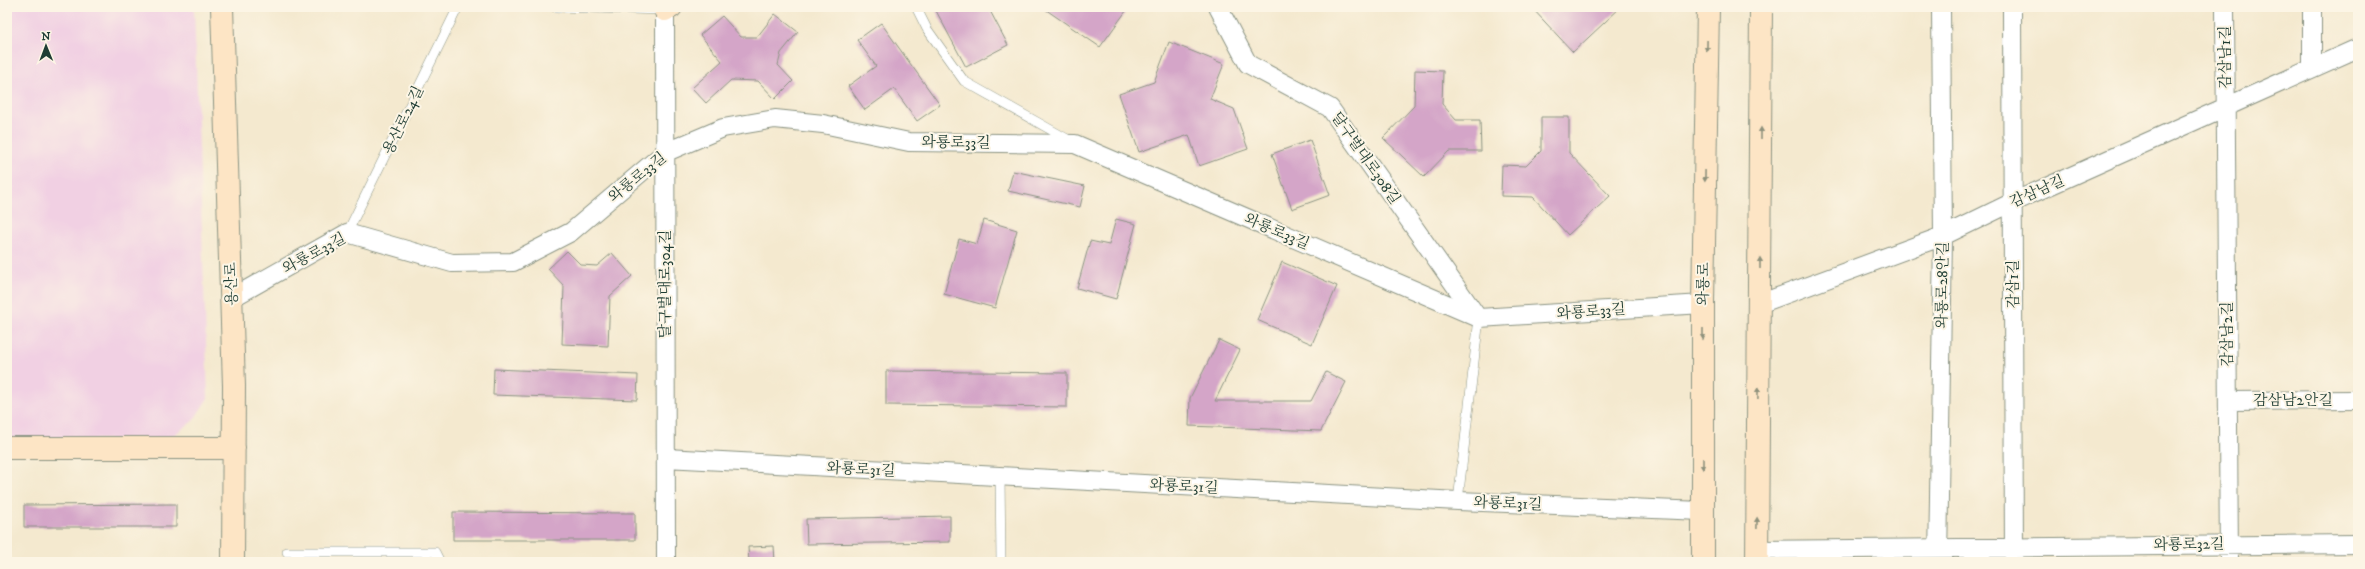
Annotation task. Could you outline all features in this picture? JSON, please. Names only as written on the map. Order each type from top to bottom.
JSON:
[{"type":"main road","name":"용산로","points":[[222,7],[232,298],[234,448],[233,562]]},
{"type":"main road","name":"와룡로","points":[[1703,562],[1703,304],[1708,7]]},
{"type":"main road","points":[[1757,556],[1761,7]]},
{"type":"main road","points":[[7,448],[234,448]]},
{"type":"street","name":"달구벌대로308길","points":[[1218,7],[1248,64],[1330,108],[1479,318]]},
{"type":"street","name":"와룡로28안길","points":[[1938,555],[1943,236],[1941,7]]},
{"type":"street","name":"감삼1길","points":[[2012,7],[2014,554]]},
{"type":"street","name":"감삼남1길","points":[[2225,7],[2226,107]]},
{"type":"street","points":[[2312,7],[2312,68]]},
{"type":"street","name":"달구벌대로304길","points":[[666,562],[664,153],[667,8]]},
{"type":"street","name":"감삼남길","points":[[1759,304],[1943,236],[2013,202],[2358,48]]},
{"type":"street","name":"감삼남2길","points":[[2226,107],[2229,562]]},
{"type":"street","name":"와룡로33길","points":[[232,298],[347,233],[452,264],[513,262],[571,232],[664,153],[723,128],[775,119],[823,124],[909,142],[1075,144],[1479,318],[1703,304]]},
{"type":"street","name":"감삼남2안길","points":[[2228,401],[2358,400]]},
{"type":"street","name":"와룡로31길","points":[[666,458],[1458,501],[1702,511]]},
{"type":"street","name":"와룡로32길","points":[[1757,556],[2014,554],[2229,544],[2358,544]]},
{"type":"lane","name":"용산로24길","points":[[347,233],[458,7]]},
{"type":"lane","points":[[555,7],[667,8]]},
{"type":"lane","name":"와룡로33길","points":[[916,7],[927,29],[964,81],[1075,144]]},
{"type":"lane","points":[[1458,501],[1479,318]]},
{"type":"lane","points":[[1000,476],[1001,562]]},
{"type":"lane","points":[[287,552],[435,552],[440,562]]},
{"type":"shaded area","points":[[7,7],[193,7],[194,9],[208,398],[193,421],[168,439],[7,440]]},
{"type":"building","points":[[934,7],[988,7],[1008,45],[966,67]]},
{"type":"building","points":[[1042,7],[1129,7],[1100,47]]},
{"type":"building","points":[[1531,7],[1621,7],[1573,52]]},
{"type":"building","points":[[775,14],[798,32],[781,53],[778,65],[793,81],[775,99],[758,81],[731,80],[706,103],[692,88],[722,61],[700,35],[722,16],[741,37],[757,37]]},
{"type":"building","points":[[881,23],[940,105],[917,121],[894,89],[865,110],[848,86],[876,66],[857,40]]},
{"type":"building","points":[[1169,42],[1224,64],[1210,99],[1234,109],[1248,149],[1199,166],[1189,135],[1139,152],[1119,94],[1154,82]]},
{"type":"building","points":[[1415,70],[1443,71],[1442,104],[1456,120],[1480,120],[1481,151],[1449,151],[1424,177],[1383,138],[1414,106]]},
{"type":"building","points":[[1541,117],[1569,117],[1569,153],[1610,196],[1568,235],[1533,197],[1501,196],[1502,165],[1526,166],[1541,151]]},
{"type":"building","points":[[1310,140],[1330,195],[1292,209],[1272,154]]},
{"type":"building","points":[[1013,171],[1085,186],[1080,207],[1008,191]]},
{"type":"building","points":[[1116,219],[1136,224],[1116,299],[1077,288],[1090,241],[1109,245]]},
{"type":"building","points":[[984,220],[1017,230],[995,308],[944,294],[959,239],[977,244]]},
{"type":"building","points":[[567,251],[581,265],[597,266],[612,253],[632,276],[610,296],[608,346],[562,344],[564,286],[548,269]]},
{"type":"building","points":[[1282,262],[1337,286],[1312,344],[1257,320]]},
{"type":"building","points":[[1219,340],[1240,350],[1215,401],[1311,401],[1326,372],[1346,382],[1321,431],[1189,426],[1190,398]]},
{"type":"building","points":[[494,369],[638,375],[637,400],[493,395]]},
{"type":"building","points":[[886,371],[1067,373],[1067,407],[886,405]]},
{"type":"building","points":[[176,504],[176,527],[24,527],[24,505]]},
{"type":"building","points":[[453,512],[635,513],[635,540],[453,540]]},
{"type":"building","points":[[950,516],[950,542],[807,544],[806,519]]},
{"type":"building","points":[[774,546],[775,562],[749,562],[748,547]]}]
